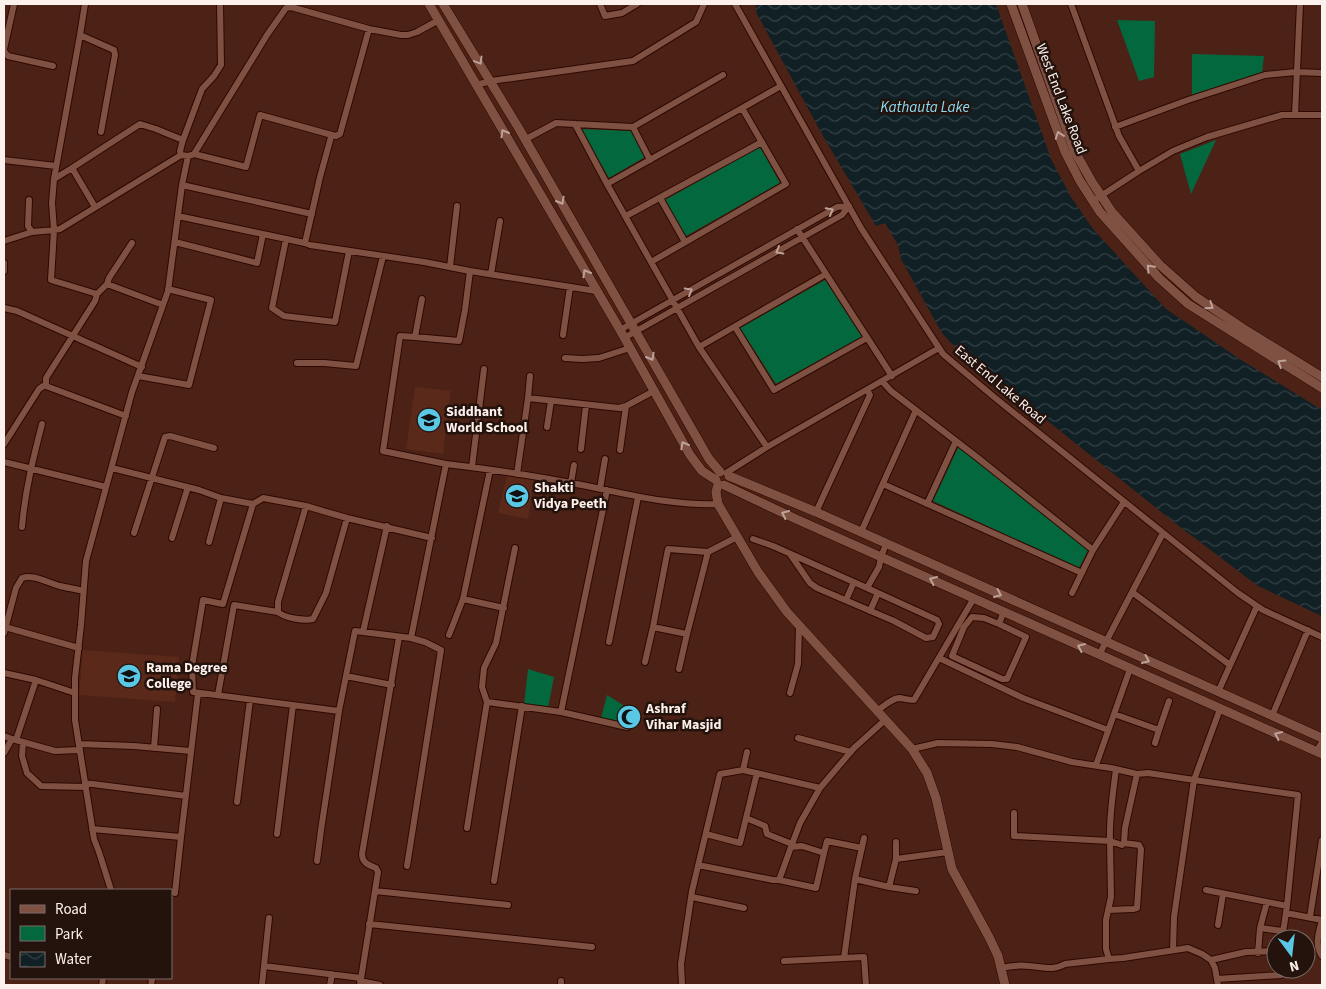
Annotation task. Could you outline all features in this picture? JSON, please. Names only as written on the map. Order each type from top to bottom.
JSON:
[{"type":"street","points":[[14,4],[4,50],[8,56],[53,66]]},
{"type":"street","points":[[85,4],[54,179],[52,204],[54,230],[51,280],[97,294]]},
{"type":"street","points":[[181,155],[183,140],[202,89],[222,65],[220,4]]},
{"type":"street","points":[[444,4],[431,7],[622,334],[690,455],[702,471],[722,478],[816,512],[1272,716],[1322,740],[1319,753],[1004,611],[881,560],[722,478],[709,459],[526,139],[444,4]]},
{"type":"street","points":[[600,4],[605,16],[622,13],[637,4]]},
{"type":"street","points":[[476,86],[491,81],[633,61],[696,22],[704,4]]},
{"type":"street","name":"East End Lake Road","points":[[735,4],[861,228],[943,354],[1238,593],[1263,610],[1322,637]]},
{"type":"street","name":"West End Lake Road","points":[[1011,4],[1065,152],[1080,181],[1112,212],[1158,263],[1196,297],[1322,377]]},
{"type":"street","name":"West End Lake Road","points":[[1022,4],[1074,150],[1097,198],[1100,212],[1159,278],[1188,304],[1322,388]]},
{"type":"street","points":[[1071,4],[1119,136],[1139,170]]},
{"type":"street","points":[[1294,115],[1300,4]]},
{"type":"street","points":[[111,889],[100,852],[94,839],[75,720],[75,693],[86,561],[138,376],[168,289],[182,185],[191,155],[287,6],[392,34],[408,35],[439,20]]},
{"type":"street","points":[[4,241],[32,232],[60,229],[181,155],[191,155],[246,167],[260,115],[336,136],[340,134],[369,29]]},
{"type":"street","points":[[80,35],[114,50],[115,55],[100,132]]},
{"type":"street","points":[[1116,127],[1188,100],[1265,75],[1296,72],[1322,73]]},
{"type":"street","points":[[526,139],[556,123],[633,126],[724,74]]},
{"type":"street","points":[[607,184],[781,86]]},
{"type":"street","points":[[651,262],[786,184],[742,108]]},
{"type":"street","points":[[1097,198],[1139,170],[1173,151],[1207,136],[1282,115],[1322,115]]},
{"type":"street","points":[[54,179],[140,124],[183,140]]},
{"type":"street","points":[[575,124],[699,347],[767,447]]},
{"type":"street","points":[[633,126],[650,160]]},
{"type":"street","points":[[306,243],[320,177],[332,135]]},
{"type":"street","points":[[626,216],[762,142]]},
{"type":"street","points":[[4,160],[56,166]]},
{"type":"street","points":[[72,168],[95,207]]},
{"type":"street","points":[[182,185],[312,214]]},
{"type":"street","points":[[660,198],[685,242]]},
{"type":"street","points":[[29,200],[28,226],[32,232]]},
{"type":"street","points":[[450,267],[457,206]]},
{"type":"street","points":[[622,334],[632,324],[837,207],[849,206]]},
{"type":"street","points":[[622,334],[636,332],[678,309],[842,215],[849,206]]},
{"type":"street","points":[[178,216],[310,245],[596,291]]},
{"type":"street","points":[[491,274],[500,221]]},
{"type":"street","points":[[798,229],[892,376]]},
{"type":"street","points":[[175,242],[257,263],[263,234]]},
{"type":"street","points":[[286,239],[272,308],[284,316],[335,322],[349,251]]},
{"type":"street","points":[[46,386],[46,378],[95,301],[97,294],[107,284],[132,243]]},
{"type":"street","points":[[297,363],[356,366],[383,256]]},
{"type":"street","points":[[4,263],[4,271]]},
{"type":"street","points":[[470,271],[459,341],[400,336],[383,451],[446,464],[571,483],[638,497],[696,505],[718,504]]},
{"type":"street","points":[[699,347],[826,274]]},
{"type":"street","points":[[107,284],[163,305]]},
{"type":"street","points":[[563,335],[570,287]]},
{"type":"street","points":[[138,376],[189,385],[211,300],[168,289]]},
{"type":"street","points":[[415,337],[422,299]]},
{"type":"street","points":[[4,308],[17,311],[142,367]]},
{"type":"street","points":[[735,327],[774,390],[867,338]]},
{"type":"street","points":[[565,358],[599,358],[630,348]]},
{"type":"street","points":[[939,348],[767,447],[722,478],[716,492],[718,504],[758,572],[787,612],[912,749],[927,773],[936,798],[952,869],[998,956],[1005,985]]},
{"type":"street","points":[[472,467],[484,369]]},
{"type":"street","points":[[517,474],[530,376]]},
{"type":"street","points":[[882,381],[891,391],[956,440],[1094,550]]},
{"type":"street","points":[[4,444],[39,389],[43,386],[126,416]]},
{"type":"street","points":[[816,512],[870,395],[867,390]]},
{"type":"street","points":[[528,398],[619,408],[654,391]]},
{"type":"street","points":[[547,427],[551,401]]},
{"type":"street","points":[[581,449],[586,404]]},
{"type":"street","points":[[620,450],[626,406]]},
{"type":"street","points":[[861,532],[916,410]]},
{"type":"street","points":[[22,527],[24,500],[30,468],[42,424]]},
{"type":"street","points":[[134,533],[165,437],[170,436],[214,448]]},
{"type":"street","points":[[927,504],[956,440]]},
{"type":"street","points":[[562,712],[603,490],[605,460]]},
{"type":"street","points":[[4,462],[106,487]]},
{"type":"street","points":[[411,638],[446,464]]},
{"type":"street","points":[[571,483],[574,465]]},
{"type":"street","points":[[112,468],[188,487],[221,498],[253,504],[263,498],[306,506],[347,518],[432,538]]},
{"type":"street","points":[[450,635],[463,599],[490,470]]},
{"type":"street","points":[[883,484],[1082,573]]},
{"type":"street","points":[[172,538],[188,487]]},
{"type":"street","points":[[609,642],[638,497]]},
{"type":"street","points":[[209,542],[221,498]]},
{"type":"street","points":[[1072,593],[1094,550],[1124,502]]},
{"type":"street","points":[[223,604],[253,504]]},
{"type":"street","points":[[278,612],[278,602],[306,506]]},
{"type":"street","points":[[339,711],[192,692],[192,666],[203,600],[278,612],[282,616],[306,620],[313,619],[326,593],[347,518]]},
{"type":"street","points":[[363,632],[387,526]]},
{"type":"street","points":[[1099,655],[1163,533]]},
{"type":"street","points":[[645,662],[668,549],[708,552],[738,537]]},
{"type":"street","points":[[753,539],[773,546],[854,582],[936,620],[939,624],[932,637],[926,638],[894,621],[817,588],[810,583],[790,554]]},
{"type":"street","points":[[867,588],[881,560],[886,544]]},
{"type":"street","points":[[467,828],[487,702],[482,687],[484,668],[496,643],[515,548]]},
{"type":"street","points":[[679,669],[708,552]]},
{"type":"street","points":[[79,648],[5,630],[16,588],[22,578],[26,576],[84,591]]},
{"type":"street","points":[[846,600],[854,582]]},
{"type":"street","points":[[1132,592],[1230,666]]},
{"type":"street","points":[[870,611],[878,593]]},
{"type":"street","points":[[877,711],[895,699],[914,700],[974,598]]},
{"type":"street","points":[[463,599],[504,608]]},
{"type":"street","points":[[218,695],[234,605]]},
{"type":"street","points":[[1218,692],[1257,606]]},
{"type":"street","points":[[998,624],[1004,611]]},
{"type":"street","points":[[972,617],[984,618],[998,624],[1026,637],[1007,679],[1002,679],[952,656],[964,627],[972,617]]},
{"type":"street","points":[[653,626],[687,634]]},
{"type":"street","points":[[790,693],[798,664],[799,626]]},
{"type":"street","points":[[1272,716],[1308,630]]},
{"type":"street","points":[[318,861],[339,711],[355,631],[411,638],[441,650],[407,866]]},
{"type":"street","points":[[360,981],[378,872],[376,868],[364,862],[362,854],[399,637]]},
{"type":"street","points":[[939,658],[1022,698],[1108,730]]},
{"type":"street","points":[[1096,765],[1130,669]]},
{"type":"street","points":[[4,673],[36,680],[75,693]]},
{"type":"street","points":[[346,676],[392,685]]},
{"type":"street","points":[[4,753],[17,740],[36,680]]},
{"type":"street","points":[[175,893],[198,693]]},
{"type":"street","points":[[237,802],[250,700]]},
{"type":"street","points":[[1155,743],[1169,701]]},
{"type":"street","points":[[487,702],[562,712],[627,727]]},
{"type":"street","points":[[277,834],[293,705]]},
{"type":"street","points":[[494,881],[522,706]]},
{"type":"street","points":[[1173,950],[1174,917],[1194,780],[1220,709]]},
{"type":"street","points":[[154,748],[157,710]]},
{"type":"street","points":[[1114,714],[1160,730]]},
{"type":"street","points":[[779,880],[800,823],[820,788],[851,752],[886,720]]},
{"type":"street","points":[[4,736],[56,751],[80,747],[154,748],[191,751]]},
{"type":"street","points":[[798,738],[851,752]]},
{"type":"street","points":[[17,740],[26,773],[41,786],[86,785],[186,796]]},
{"type":"street","points":[[912,749],[938,743],[992,744],[1017,747],[1072,762],[1137,774],[1148,773],[1298,795],[1287,909],[1282,929]]},
{"type":"street","points":[[743,770],[747,752]]},
{"type":"street","points":[[1109,959],[1106,949],[1106,920],[1111,898],[1110,820],[1116,769]]},
{"type":"street","points":[[682,985],[681,964],[692,897],[720,774],[743,770],[820,788]]},
{"type":"street","points":[[706,834],[740,842],[757,773]]},
{"type":"street","points":[[1124,843],[1127,818],[1137,774]]},
{"type":"street","points":[[1014,813],[1014,836],[1110,841],[1139,845],[1141,849],[1137,908],[1108,910]]},
{"type":"street","points":[[746,818],[765,826],[768,834],[792,846],[802,846],[824,853]]},
{"type":"street","points":[[92,829],[181,837]]},
{"type":"street","points":[[844,958],[855,879],[864,838]]},
{"type":"street","points":[[1310,918],[1322,839]]},
{"type":"street","points":[[698,865],[816,888],[827,840],[862,848]]},
{"type":"street","points":[[889,887],[896,859],[896,842]]},
{"type":"street","points":[[896,859],[948,852]]},
{"type":"street","points":[[855,879],[916,891]]},
{"type":"street","points":[[1206,890],[1267,902],[1310,918],[1322,920],[1318,941],[1318,950],[1322,956]]},
{"type":"street","points":[[376,891],[508,906]]},
{"type":"street","points":[[1218,925],[1224,894]]},
{"type":"street","points":[[692,897],[744,908]]},
{"type":"street","points":[[1258,953],[1260,928],[1267,902]]},
{"type":"street","points":[[262,985],[270,918]]},
{"type":"street","points":[[369,924],[592,947]]},
{"type":"street","points":[[1260,928],[1267,929]]},
{"type":"street","points":[[1001,968],[1023,966],[1048,969],[1065,964],[1123,958],[1188,948],[1211,960],[1216,968],[1217,982],[1266,977]]},
{"type":"street","points":[[1211,960],[1246,952],[1266,952]]},
{"type":"street","points":[[784,962],[864,957],[866,985]]},
{"type":"street","points":[[264,966],[332,974],[380,985]]},
{"type":"street","points":[[330,985],[332,974]]},
{"type":"shaded area","name":"Siddhant World School","points":[[415,387],[451,391],[443,454],[406,449]]},
{"type":"shaded area","name":"Shakti Vidya Peeth","points":[[507,475],[534,479],[528,519],[498,513]]},
{"type":"shaded area","name":"Rama Degree College","points":[[83,650],[179,657],[175,702],[79,695]]},
{"type":"green space","points":[[1117,20],[1155,21],[1154,77],[1139,81]]},
{"type":"green space","points":[[1192,54],[1264,56],[1262,73],[1192,96]]},
{"type":"green space","points":[[581,129],[631,131],[645,157],[609,178]]},
{"type":"green space","points":[[1216,140],[1191,194],[1180,154]]},
{"type":"green space","points":[[760,147],[780,183],[686,236],[665,200]]},
{"type":"green space","points":[[825,280],[862,337],[776,384],[740,328]]},
{"type":"green space","points":[[959,446],[1088,550],[1079,568],[933,501]]},
{"type":"green space","points":[[528,669],[554,677],[548,708],[524,705]]},
{"type":"green space","points":[[607,695],[623,705],[617,723],[601,718]]},
{"type":"water","name":"Kathauta Lake","points":[[755,4],[996,4],[1051,159],[1071,197],[1093,229],[1166,309],[1238,358],[1322,410],[1322,616],[1258,586],[1175,523],[953,345],[942,333],[933,317],[901,259],[898,245],[885,223],[876,226],[823,136],[757,14]]},
{"type":"place","name":"Siddhant World School","points":[[429,420]]},
{"type":"place","name":"Shakti Vidya Peeth","points":[[517,496]]},
{"type":"place","name":"Rama Degree College","points":[[129,676]]},
{"type":"place","name":"Ashraf Vihar Masjid","points":[[629,717]]}]
